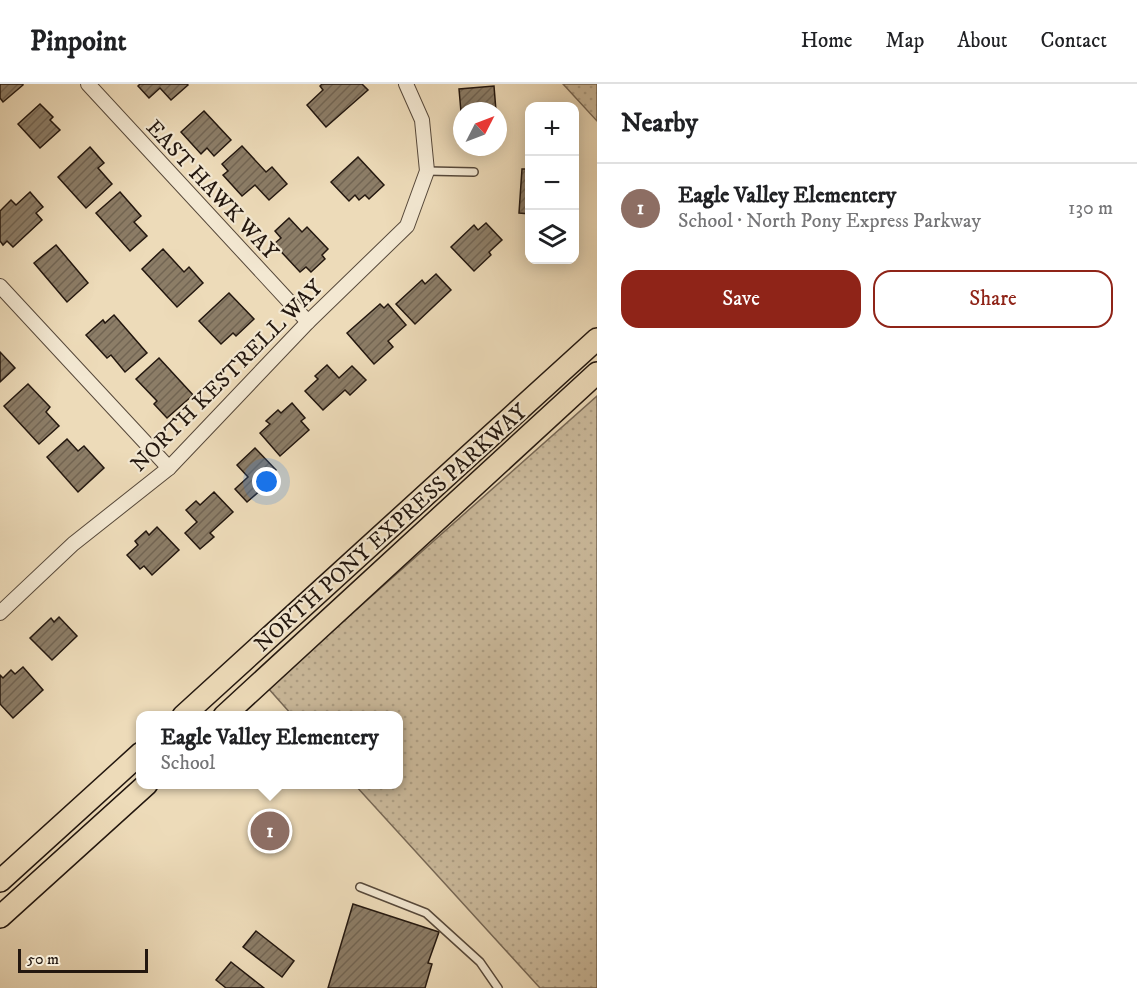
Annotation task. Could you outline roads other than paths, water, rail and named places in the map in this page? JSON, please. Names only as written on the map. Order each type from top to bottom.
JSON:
[{"type":"main road","name":"NORTH PONY EXPRESS PARKWAY","points":[[188,711],[597,339]]},
{"type":"main road","name":"NORTH PONY EXPRESS PARKWAY","points":[[229,711],[597,373]]},
{"type":"main road","points":[[0,881],[136,758]]},
{"type":"main road","points":[[0,917],[141,789]]},
{"type":"street","name":"EAST HAWK WAY","points":[[88,84],[308,322]]},
{"type":"street","points":[[406,84],[422,120],[427,171]]},
{"type":"street","name":"NORTH KESTRELL WAY","points":[[0,613],[73,544],[169,468],[308,322],[407,226],[427,171]]},
{"type":"street","points":[[0,286],[169,468]]},
{"type":"lane","points":[[427,171],[474,172]]},
{"type":"lane","points":[[360,886],[426,913],[480,962],[498,988]]},
{"type":"place","name":"Eagle Valley Elementery","points":[[270,831]]}]
